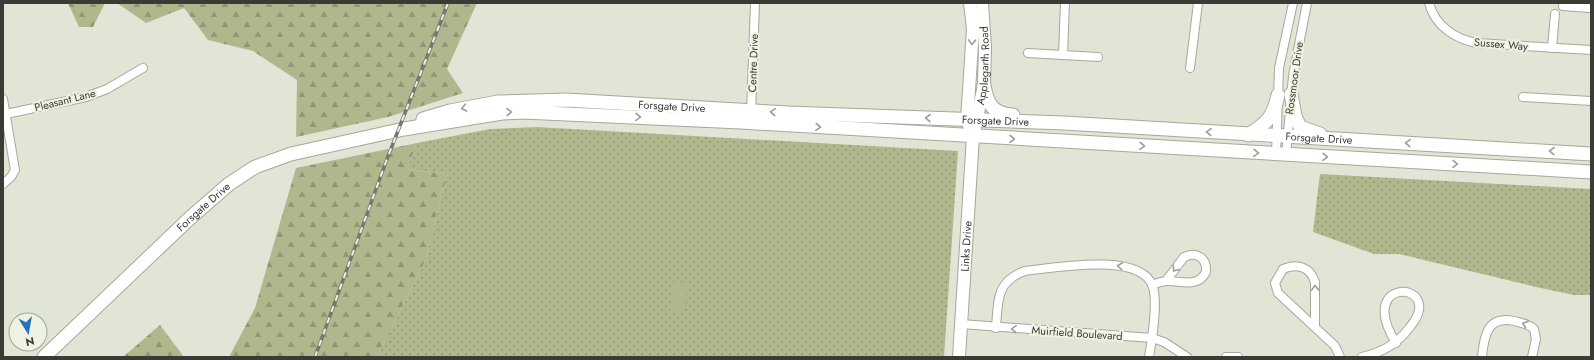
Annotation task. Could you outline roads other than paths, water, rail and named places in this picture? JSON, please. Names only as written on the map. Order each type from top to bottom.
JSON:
[{"type":"main road","name":"Applegarth Road","points":[[970,3],[973,29],[973,136]]},
{"type":"main road","name":"Applegarth Road","points":[[972,120],[984,85],[985,47],[982,3]]},
{"type":"main road","points":[[984,85],[989,104],[992,109],[998,112],[1006,115],[1036,116],[1064,124]]},
{"type":"main road","points":[[1291,94],[1295,116],[1300,127],[1343,140]]},
{"type":"main road","points":[[1248,135],[1267,122],[1275,110],[1278,95]]},
{"type":"main road","name":"Forsgate Drive","points":[[44,357],[190,218],[229,184],[255,168],[291,154],[404,129],[431,116],[482,104],[523,100],[566,100],[973,136],[1591,172]]},
{"type":"main road","name":"Forsgate Drive","points":[[751,117],[972,120],[1064,124],[1591,154]]},
{"type":"main road","name":"Links Drive","points":[[959,357],[973,136]]},
{"type":"street","name":"Centre Drive","points":[[751,117],[755,3]]},
{"type":"street","points":[[1063,54],[1065,3]]},
{"type":"street","points":[[1190,68],[1198,3]]},
{"type":"street","name":"Rossmoor Drive","points":[[1282,137],[1278,95],[1279,68],[1294,3]]},
{"type":"street","name":"Rossmoor Drive","points":[[1281,154],[1282,137],[1307,3]]},
{"type":"street","name":"Sussex Way","points":[[1429,3],[1434,16],[1441,25],[1451,34],[1463,41],[1591,50]]},
{"type":"street","points":[[1563,3],[1563,6],[1589,8]]},
{"type":"street","points":[[1552,48],[1555,14]]},
{"type":"street","points":[[1289,20],[1302,26]]},
{"type":"street","points":[[1028,53],[1098,57]]},
{"type":"street","name":"Pleasant Lane","points":[[6,114],[86,97],[106,89],[143,68]]},
{"type":"street","points":[[1523,97],[1591,101]]},
{"type":"street","points":[[3,99],[14,170],[11,177],[3,184]]},
{"type":"street","points":[[1152,285],[1166,281],[1199,281],[1206,272],[1206,263],[1201,256],[1197,255],[1184,257],[1166,281]]},
{"type":"street","points":[[996,328],[1000,291],[1010,279],[1025,271],[1094,265],[1120,266],[1134,269],[1147,278],[1152,285],[1154,300],[1152,338],[1148,357]]},
{"type":"street","points":[[1315,327],[1315,282],[1313,276],[1310,271],[1300,266],[1293,266],[1283,269],[1276,283],[1278,293],[1335,346],[1340,357]]},
{"type":"street","points":[[1362,357],[1380,352],[1396,343],[1418,318],[1420,312],[1418,300],[1413,295],[1405,291],[1394,292],[1385,304],[1387,325],[1396,343]]},
{"type":"street","points":[[1482,357],[1489,328],[1495,321],[1505,319],[1525,324],[1534,329],[1536,339],[1532,357]]},
{"type":"street","name":"Muirfield Boulevard","points":[[961,324],[996,328],[1152,338],[1164,342],[1187,357]]},
{"type":"street","points":[[1226,357],[1238,357]]},
{"type":"railway","points":[[315,357],[387,159],[448,3]]}]
